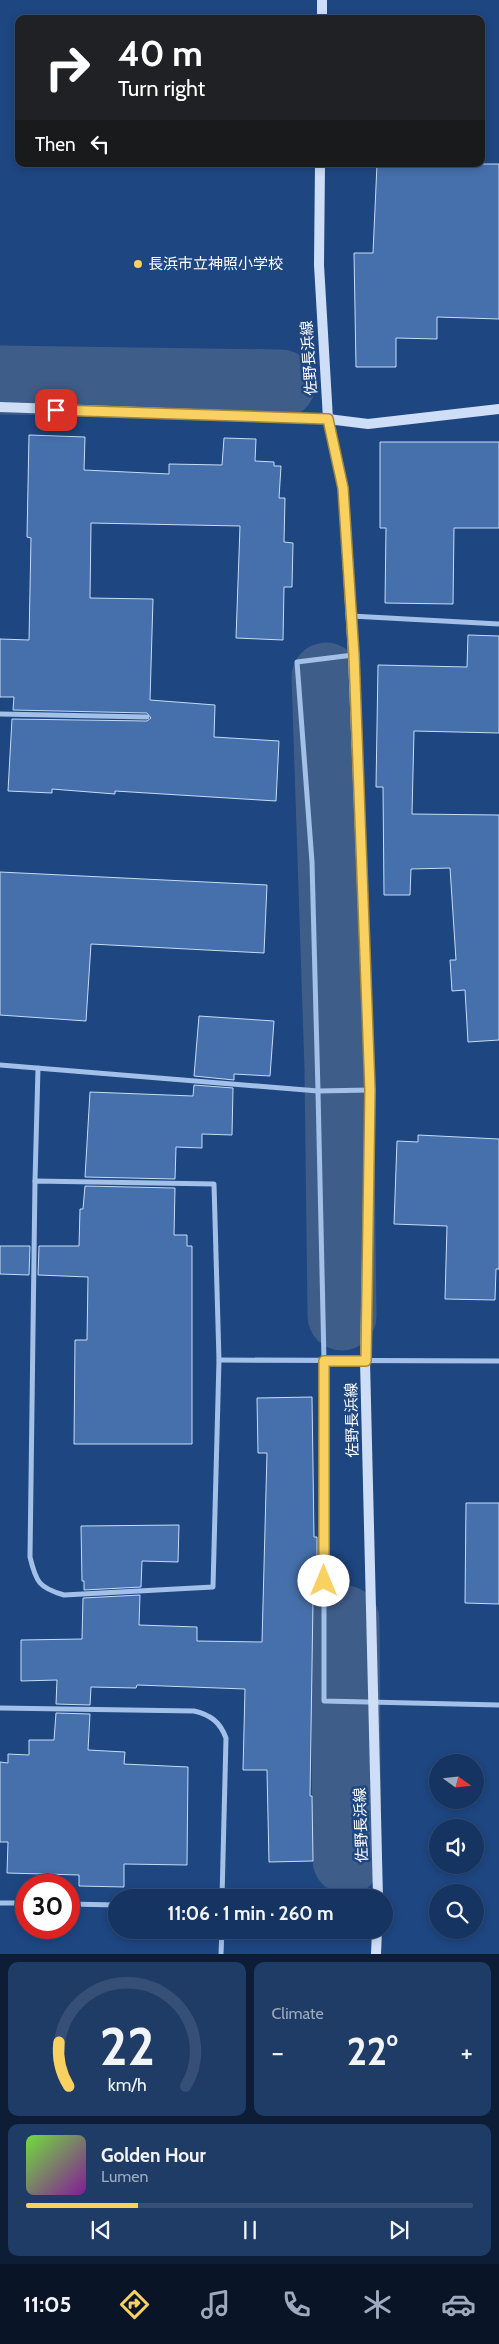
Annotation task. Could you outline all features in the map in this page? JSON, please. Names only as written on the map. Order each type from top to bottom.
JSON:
[{"type":"main road","points":[[322,0],[322,15]]},
{"type":"main road","name":"佐野長浜線","points":[[320,167],[318,265],[328,419],[343,488],[354,655],[370,1090],[366,1361],[372,1701],[378,1889]]},
{"type":"main road","points":[[0,407],[328,419],[368,424],[499,409]]},
{"type":"main road","points":[[376,1954],[377,1939]]},
{"type":"street","points":[[351,616],[499,624]]},
{"type":"street","points":[[354,655],[297,662],[312,862],[318,1091],[324,1361],[324,1701],[499,1705]]},
{"type":"street","points":[[0,714],[147,717]]},
{"type":"street","points":[[0,1065],[318,1091],[370,1090]]},
{"type":"street","points":[[35,1181],[214,1184],[219,1360],[213,1587],[64,1595],[51,1592],[40,1585],[30,1557],[35,1181],[38,1068]]},
{"type":"street","points":[[219,1360],[499,1361]]},
{"type":"street","points":[[0,1708],[194,1711],[206,1714],[222,1726],[226,1738],[222,1889]]},
{"type":"street","points":[[0,1903],[15,1903]]},
{"type":"street","points":[[80,1904],[108,1905]]},
{"type":"street","points":[[221,1954],[222,1939]]},
{"type":"building","points":[[485,164],[499,164],[499,319],[437,317],[437,339],[396,338],[396,367],[356,367],[354,253],[373,253],[377,167],[485,167]]},
{"type":"building","points":[[29,435],[85,437],[84,470],[169,474],[169,464],[222,465],[224,438],[256,439],[255,461],[274,462],[274,466],[281,466],[279,498],[285,498],[284,542],[293,543],[292,587],[284,587],[283,640],[236,638],[240,526],[91,523],[90,598],[153,599],[150,700],[215,705],[214,737],[279,741],[276,801],[115,791],[115,794],[52,789],[52,793],[8,791],[12,719],[147,721],[151,718],[147,713],[13,710],[14,697],[0,697],[0,639],[29,640],[31,538],[27,537]]},
{"type":"building","points":[[380,442],[499,442],[499,528],[454,528],[453,604],[385,603],[386,528],[380,528]]},
{"type":"building","points":[[468,635],[499,636],[499,733],[414,731],[412,814],[499,815],[499,1040],[468,1042],[465,990],[452,991],[450,960],[456,960],[450,868],[411,869],[410,895],[384,895],[383,787],[376,787],[378,665],[467,667]]},
{"type":"building","points":[[0,872],[267,885],[264,953],[91,944],[86,1021],[0,1015]]},
{"type":"building","points":[[199,1016],[274,1021],[270,1076],[234,1074],[234,1080],[194,1076]]},
{"type":"building","points":[[194,1085],[233,1088],[232,1135],[202,1134],[202,1148],[176,1147],[175,1179],[85,1177],[90,1092],[193,1096]]},
{"type":"building","points":[[418,1135],[499,1139],[499,1269],[496,1269],[495,1300],[445,1299],[447,1226],[394,1224],[397,1141],[418,1142]]},
{"type":"building","points":[[85,1186],[175,1188],[174,1235],[187,1235],[187,1246],[192,1246],[192,1444],[74,1444],[75,1340],[87,1340],[88,1277],[38,1275],[39,1246],[79,1246],[80,1209],[83,1209]]},
{"type":"building","points":[[0,1246],[30,1246],[29,1275],[0,1274]]},
{"type":"building","points":[[312,1397],[314,1537],[317,1537],[317,1600],[313,1600],[310,1796],[312,1796],[313,1861],[269,1862],[267,1770],[243,1770],[245,1689],[137,1685],[136,1688],[91,1687],[90,1705],[56,1704],[57,1680],[21,1681],[21,1640],[82,1639],[83,1598],[140,1595],[139,1625],[197,1627],[197,1641],[262,1642],[267,1453],[258,1453],[257,1398]]},
{"type":"building","points":[[466,1503],[499,1503],[499,1604],[465,1603]]},
{"type":"building","points":[[179,1525],[178,1562],[142,1561],[141,1587],[84,1590],[84,1581],[82,1581],[81,1526]]},
{"type":"building","points":[[56,1713],[90,1714],[88,1750],[125,1752],[124,1764],[188,1767],[187,1865],[124,1864],[124,1887],[80,1886],[80,1874],[7,1873],[8,1842],[0,1842],[0,1762],[8,1763],[8,1754],[29,1755],[29,1740],[54,1740]]},
{"type":"waterway","points":[[0,380],[281,384]]},
{"type":"waterway","points":[[326,677],[339,1069],[342,1316]]},
{"type":"waterway","points":[[345,1620],[347,1860]]},
{"type":"place","name":"長浜市立神照小学校","points":[[138,264]]},
{"type":"route","points":[[56,410],[328,419],[343,488],[354,655],[370,1090],[366,1361],[324,1361],[324,1581]]}]
